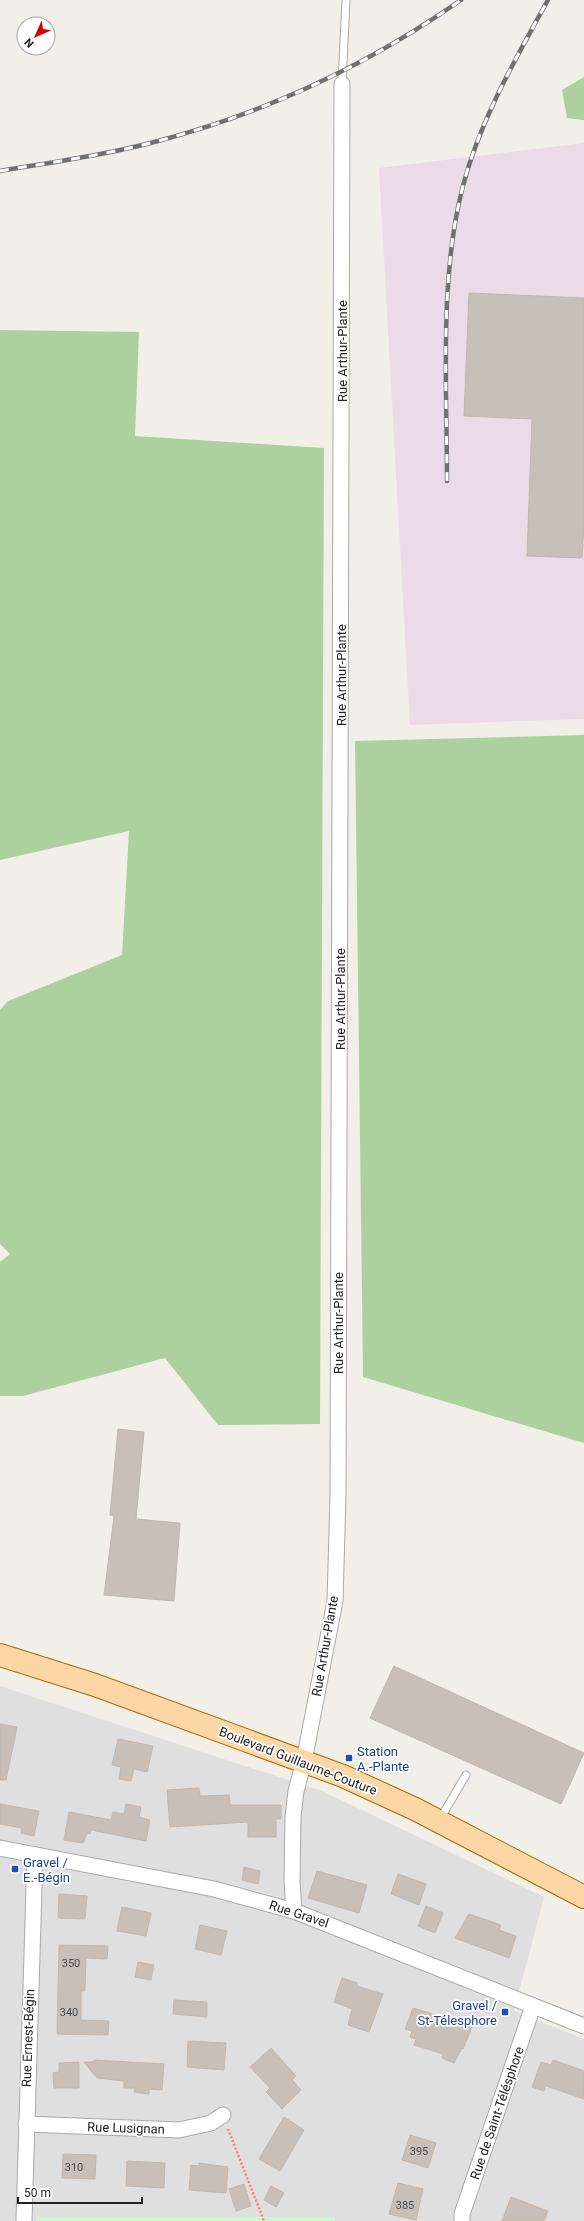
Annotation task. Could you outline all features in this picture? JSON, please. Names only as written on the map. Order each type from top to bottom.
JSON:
[{"type":"main road","name":"Boulevard Guillaume-Couture","points":[[0,1655],[95,1685],[343,1776],[439,1821],[583,1895]]},
{"type":"street","name":"Rue Arthur-Plante","points":[[294,1911],[292,1883],[293,1818],[296,1791],[304,1761],[335,1601],[338,1496],[342,84]]},
{"type":"street","name":"Rue Gravel","points":[[0,1848],[214,1889],[294,1911],[352,1932],[584,2026]]},
{"type":"street","name":"Rue Ernest-Bégin","points":[[24,2221],[34,1855]]},
{"type":"street","name":"Rue de Saint-Télésphore","points":[[462,2221],[462,2214],[533,2006]]},
{"type":"street","name":"Rue Lusignan","points":[[26,2124],[179,2130],[211,2123],[222,2115]]},
{"type":"lane","points":[[342,84],[346,0]]},
{"type":"lane","points":[[439,1821],[466,1776]]},
{"type":"path","points":[[222,2115],[264,2221]]},
{"type":"shaded area","points":[[584,143],[584,719],[410,725],[379,168]]},
{"type":"shaded area","points":[[0,1686],[322,1791],[544,1897],[514,2011],[584,2039],[584,2221],[0,2221]]},
{"type":"green space","points":[[584,77],[584,120],[567,118],[562,90]]},
{"type":"green space","points":[[0,330],[139,332],[135,436],[324,448],[320,1424],[218,1425],[165,1358],[23,1396],[0,1396],[0,1262],[10,1254],[0,1244],[0,1010],[8,1001],[122,955],[129,831],[0,860]]},
{"type":"green space","points":[[584,735],[584,1443],[363,1377],[355,741]]},
{"type":"green space","points":[[37,2217],[335,2217],[335,2221],[37,2221]]},
{"type":"building","points":[[469,293],[584,298],[584,525],[582,558],[527,556],[532,419],[464,416]]},
{"type":"building","points":[[118,1429],[144,1432],[136,1519],[180,1523],[174,1601],[104,1595],[114,1516],[110,1515]]},
{"type":"building","points":[[394,1666],[584,1753],[561,1804],[370,1718]]},
{"type":"building","points":[[0,1724],[17,1727],[6,1780],[0,1780]]},
{"type":"building","points":[[118,1739],[153,1746],[147,1772],[134,1769],[131,1781],[119,1779],[121,1767],[112,1765]]},
{"type":"building","points":[[199,1788],[200,1796],[229,1795],[230,1805],[281,1805],[281,1819],[276,1819],[276,1837],[248,1837],[248,1822],[170,1827],[167,1790]]},
{"type":"building","points":[[0,1804],[39,1811],[34,1836],[21,1833],[22,1828],[0,1824]]},
{"type":"building","points":[[126,1804],[141,1807],[139,1817],[150,1820],[146,1841],[91,1830],[90,1834],[87,1833],[83,1843],[64,1840],[69,1812],[111,1820],[113,1812],[124,1814]]},
{"type":"building","points":[[244,1867],[260,1871],[258,1884],[242,1880]]},
{"type":"building","points":[[317,1871],[367,1885],[359,1913],[308,1898]]},
{"type":"building","points":[[398,1874],[426,1884],[419,1905],[391,1894]]},
{"type":"building","points":[[59,1894],[87,1896],[85,1919],[58,1918]]},
{"type":"building","points":[[426,1906],[443,1913],[435,1933],[418,1926]]},
{"type":"building","points":[[122,1907],[151,1913],[146,1936],[117,1931]]},
{"type":"building","points":[[469,1914],[501,1925],[499,1930],[516,1936],[509,1958],[455,1938]]},
{"type":"building","points":[[200,1925],[227,1931],[221,1955],[195,1949]]},
{"type":"building","points":[[59,1945],[108,1946],[107,1959],[86,1958],[85,1991],[81,1991],[81,2020],[109,2021],[108,2035],[57,2034]]},
{"type":"building","points":[[138,1962],[154,1965],[151,1980],[135,1977]]},
{"type":"building","points":[[342,1978],[357,1983],[357,1986],[383,1994],[369,2032],[348,2025],[352,2009],[334,2002]]},
{"type":"building","points":[[174,2000],[207,2002],[207,2017],[173,2014]]},
{"type":"building","points":[[413,2008],[448,2019],[453,2017],[473,2025],[463,2049],[462,2048],[454,2063],[442,2058],[443,2054],[414,2045],[416,2039],[410,2037],[412,2031],[405,2029]]},
{"type":"building","points":[[188,2041],[226,2043],[224,2070],[187,2067]]},
{"type":"building","points":[[271,2048],[296,2076],[292,2080],[301,2090],[282,2109],[266,2092],[270,2088],[250,2067]]},
{"type":"building","points":[[94,2060],[164,2064],[162,2090],[149,2089],[149,2094],[134,2092],[135,2088],[124,2088],[124,2081],[97,2078],[84,2062],[94,2062]]},
{"type":"building","points":[[553,2060],[584,2071],[584,2099],[546,2086],[544,2091],[532,2087],[541,2062],[551,2065]]},
{"type":"building","points":[[79,2062],[79,2088],[54,2088],[53,2073],[59,2072],[59,2063]]},
{"type":"building","points":[[284,2117],[304,2130],[280,2171],[259,2159]]},
{"type":"building","points":[[410,2135],[436,2143],[428,2168],[402,2160]]},
{"type":"building","points":[[63,2154],[96,2155],[95,2179],[62,2178]]},
{"type":"building","points":[[127,2161],[165,2163],[164,2188],[126,2186]]},
{"type":"building","points":[[199,2163],[228,2167],[226,2193],[189,2190],[191,2165],[199,2166]]},
{"type":"building","points":[[398,2183],[423,2189],[416,2220],[389,2214]]},
{"type":"building","points":[[244,2184],[251,2206],[236,2211],[229,2189]]},
{"type":"building","points":[[271,2186],[284,2193],[276,2207],[264,2200]]},
{"type":"building","points":[[511,2197],[548,2211],[544,2221],[502,2221]]},
{"type":"railway","points":[[0,171],[79,158],[138,146],[239,116],[278,101],[353,66],[426,24],[461,0]]},
{"type":"railway","points":[[447,481],[447,295],[455,221],[470,162],[489,114],[511,68],[548,0]]},
{"type":"place","name":"Station A.-Plante","points":[[349,1758]]},
{"type":"place","name":"Gravel / E.-Bégin","points":[[15,1869]]},
{"type":"place","name":"Gravel / St-Télesphore","points":[[505,2012]]}]
